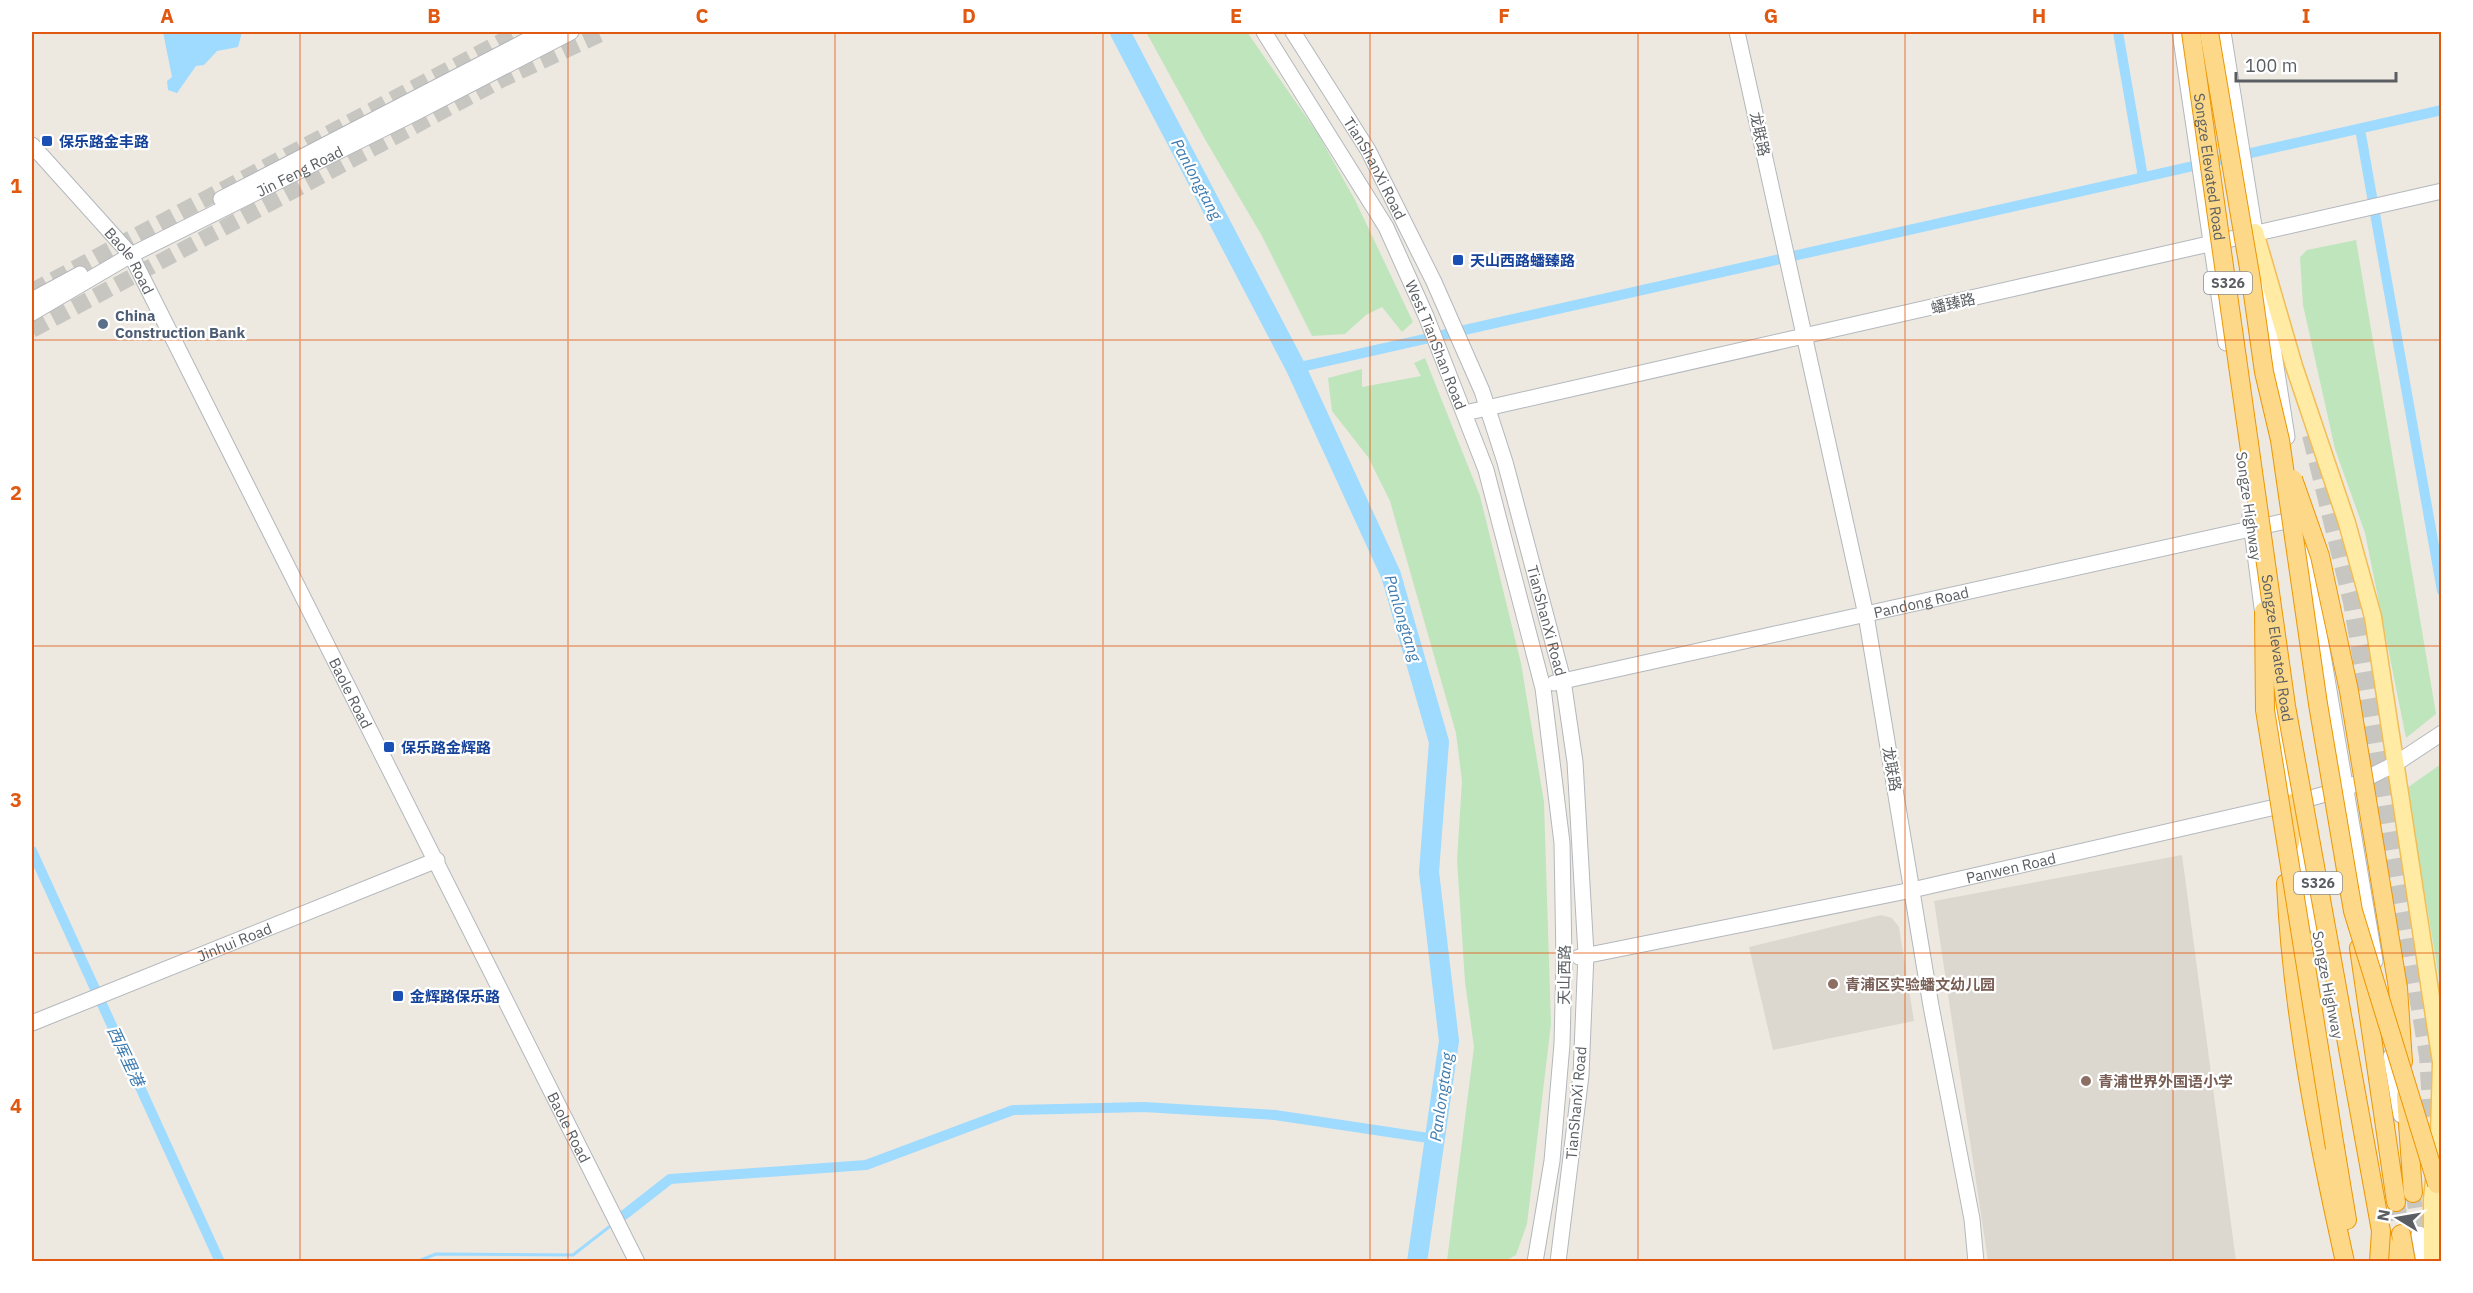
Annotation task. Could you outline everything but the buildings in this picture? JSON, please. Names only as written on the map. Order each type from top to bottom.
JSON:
[{"type":"highway","name":"Songze Elevated Road","points":[[2191,32],[2257,532],[2286,706],[2381,1231],[2390,1262]]},
{"type":"highway","name":"Songze Elevated Road","points":[[2209,32],[2251,280],[2264,372],[2280,440],[2318,704],[2354,911],[2396,1202]]},
{"type":"highway","points":[[2280,440],[2320,556],[2349,691],[2398,988],[2413,1192]]},
{"type":"highway","points":[[2257,532],[2265,710],[2354,1262]]},
{"type":"highway","points":[[2293,803],[2286,882],[2289,951],[2320,1149],[2345,1262]]},
{"type":"highway","points":[[2354,911],[2437,1184]]},
{"type":"highway","points":[[2380,1262],[2381,1231]]},
{"type":"highway","points":[[2406,1262],[2410,1234]]},
{"type":"main road","points":[[128,253],[543,32]]},
{"type":"main road","name":"Jin Feng Road","points":[[32,300],[416,113],[570,32]]},
{"type":"main road","name":"West TianShan Road","points":[[1264,32],[1386,227],[1426,316],[1486,470],[1543,688]]},
{"type":"main road","name":"TianShanXi Road","points":[[1293,32],[1368,150],[1446,310],[1488,408],[1505,462],[1563,680],[1575,762],[1586,954],[1581,1076],[1558,1262]]},
{"type":"main road","name":"龙联路","points":[[1737,32],[1866,615],[1912,890],[1972,1219],[1976,1262]]},
{"type":"main road","name":"Songze Highway","points":[[2180,32],[2257,532],[2275,707],[2380,1262]]},
{"type":"main road","points":[[2223,32],[2300,518],[2413,1192]]},
{"type":"main road","name":"Baole Road","points":[[32,145],[128,253],[437,860],[637,1262]]},
{"type":"main road","name":"蟠臻路","points":[[1465,413],[2442,191]]},
{"type":"main road","points":[[2255,232],[2294,366],[2347,523],[2373,616],[2395,764],[2438,1018],[2441,1062],[2439,1135],[2432,1199],[2432,1262]]},
{"type":"main road","name":"Jin Feng Road","points":[[32,313],[128,253]]},
{"type":"main road","name":"Pandong Road","points":[[1543,688],[1563,680],[2257,532],[2300,518]]},
{"type":"main road","name":"天山西路","points":[[1535,1262],[1552,1161],[1562,1044],[1564,962],[1562,843],[1543,688]]},
{"type":"main road","name":"Panwen Road","points":[[1564,962],[1586,954],[1912,890],[2293,803],[2347,788],[2395,764],[2442,733]]},
{"type":"main road","name":"Jinhui Road","points":[[32,1023],[437,860]]},
{"type":"main road","points":[[2410,1234],[2424,1262]]},
{"type":"shaded area","name":"青浦世界外国语小学","points":[[2182,855],[2236,1261],[1988,1261],[1934,901]]},
{"type":"shaded area","name":"青浦区实验蟠文幼儿园","points":[[1881,915],[1892,918],[1899,927],[1914,1021],[1773,1050],[1749,947]]},
{"type":"green space","points":[[1146,32],[1247,32],[1318,134],[1355,200],[1413,322],[1402,332],[1382,307],[1366,315],[1345,334],[1312,336],[1262,236]]},
{"type":"green space","points":[[2356,240],[2436,714],[2406,738],[2365,533],[2335,449],[2303,305],[2300,257],[2307,250]]},
{"type":"green space","points":[[1425,358],[1480,496],[1521,663],[1544,802],[1551,1024],[1527,1224],[1516,1255],[1505,1261],[1447,1261],[1474,1047],[1465,982],[1457,860],[1462,781],[1456,733],[1390,501],[1368,457],[1332,411],[1328,378],[1362,369],[1362,387],[1421,376],[1414,363]]},
{"type":"green space","points":[[2441,764],[2441,990],[2407,788]]},
{"type":"water","points":[[163,32],[242,32],[238,47],[217,51],[204,65],[196,66],[177,93],[168,90],[167,81],[172,77]]},
{"type":"waterway","name":"Panlongtang","points":[[1120,32],[1296,368],[1391,575],[1439,742],[1429,872],[1449,1041],[1417,1262]]},
{"type":"waterway","points":[[2118,32],[2143,177]]},
{"type":"waterway","points":[[1296,368],[2442,110]]},
{"type":"waterway","points":[[2360,129],[2442,591]]},
{"type":"waterway","name":"西厍里港","points":[[32,851],[220,1262]]},
{"type":"waterway","points":[[624,1215],[670,1179],[866,1165],[1013,1110],[1144,1107],[1275,1115],[1435,1139]]},
{"type":"waterway","points":[[416,1262],[436,1254],[573,1255],[609,1227]]},
{"type":"tunnel","points":[[32,291],[519,32]]},
{"type":"tunnel","points":[[32,330],[503,79],[605,32]]},
{"type":"tunnel","points":[[2311,435],[2352,602],[2428,1056],[2433,1134]]},
{"type":"tunnel","points":[[2437,1188],[2442,1217]]},
{"type":"tunnel","points":[[2413,1193],[2419,1234]]},
{"type":"tunnel","points":[[2396,1202],[2401,1234]]},
{"type":"place","name":"保乐路金丰路","points":[[47,141]]},
{"type":"place","name":"天山西路蟠臻路","points":[[1458,260]]},
{"type":"place","name":"China Construction Bank","points":[[103,324]]},
{"type":"place","name":"保乐路金辉路","points":[[389,747]]},
{"type":"place","name":"青浦区实验蟠文幼儿园","points":[[1833,984]]},
{"type":"place","name":"金辉路保乐路","points":[[398,996]]},
{"type":"place","name":"青浦世界外国语小学","points":[[2086,1081]]}]
